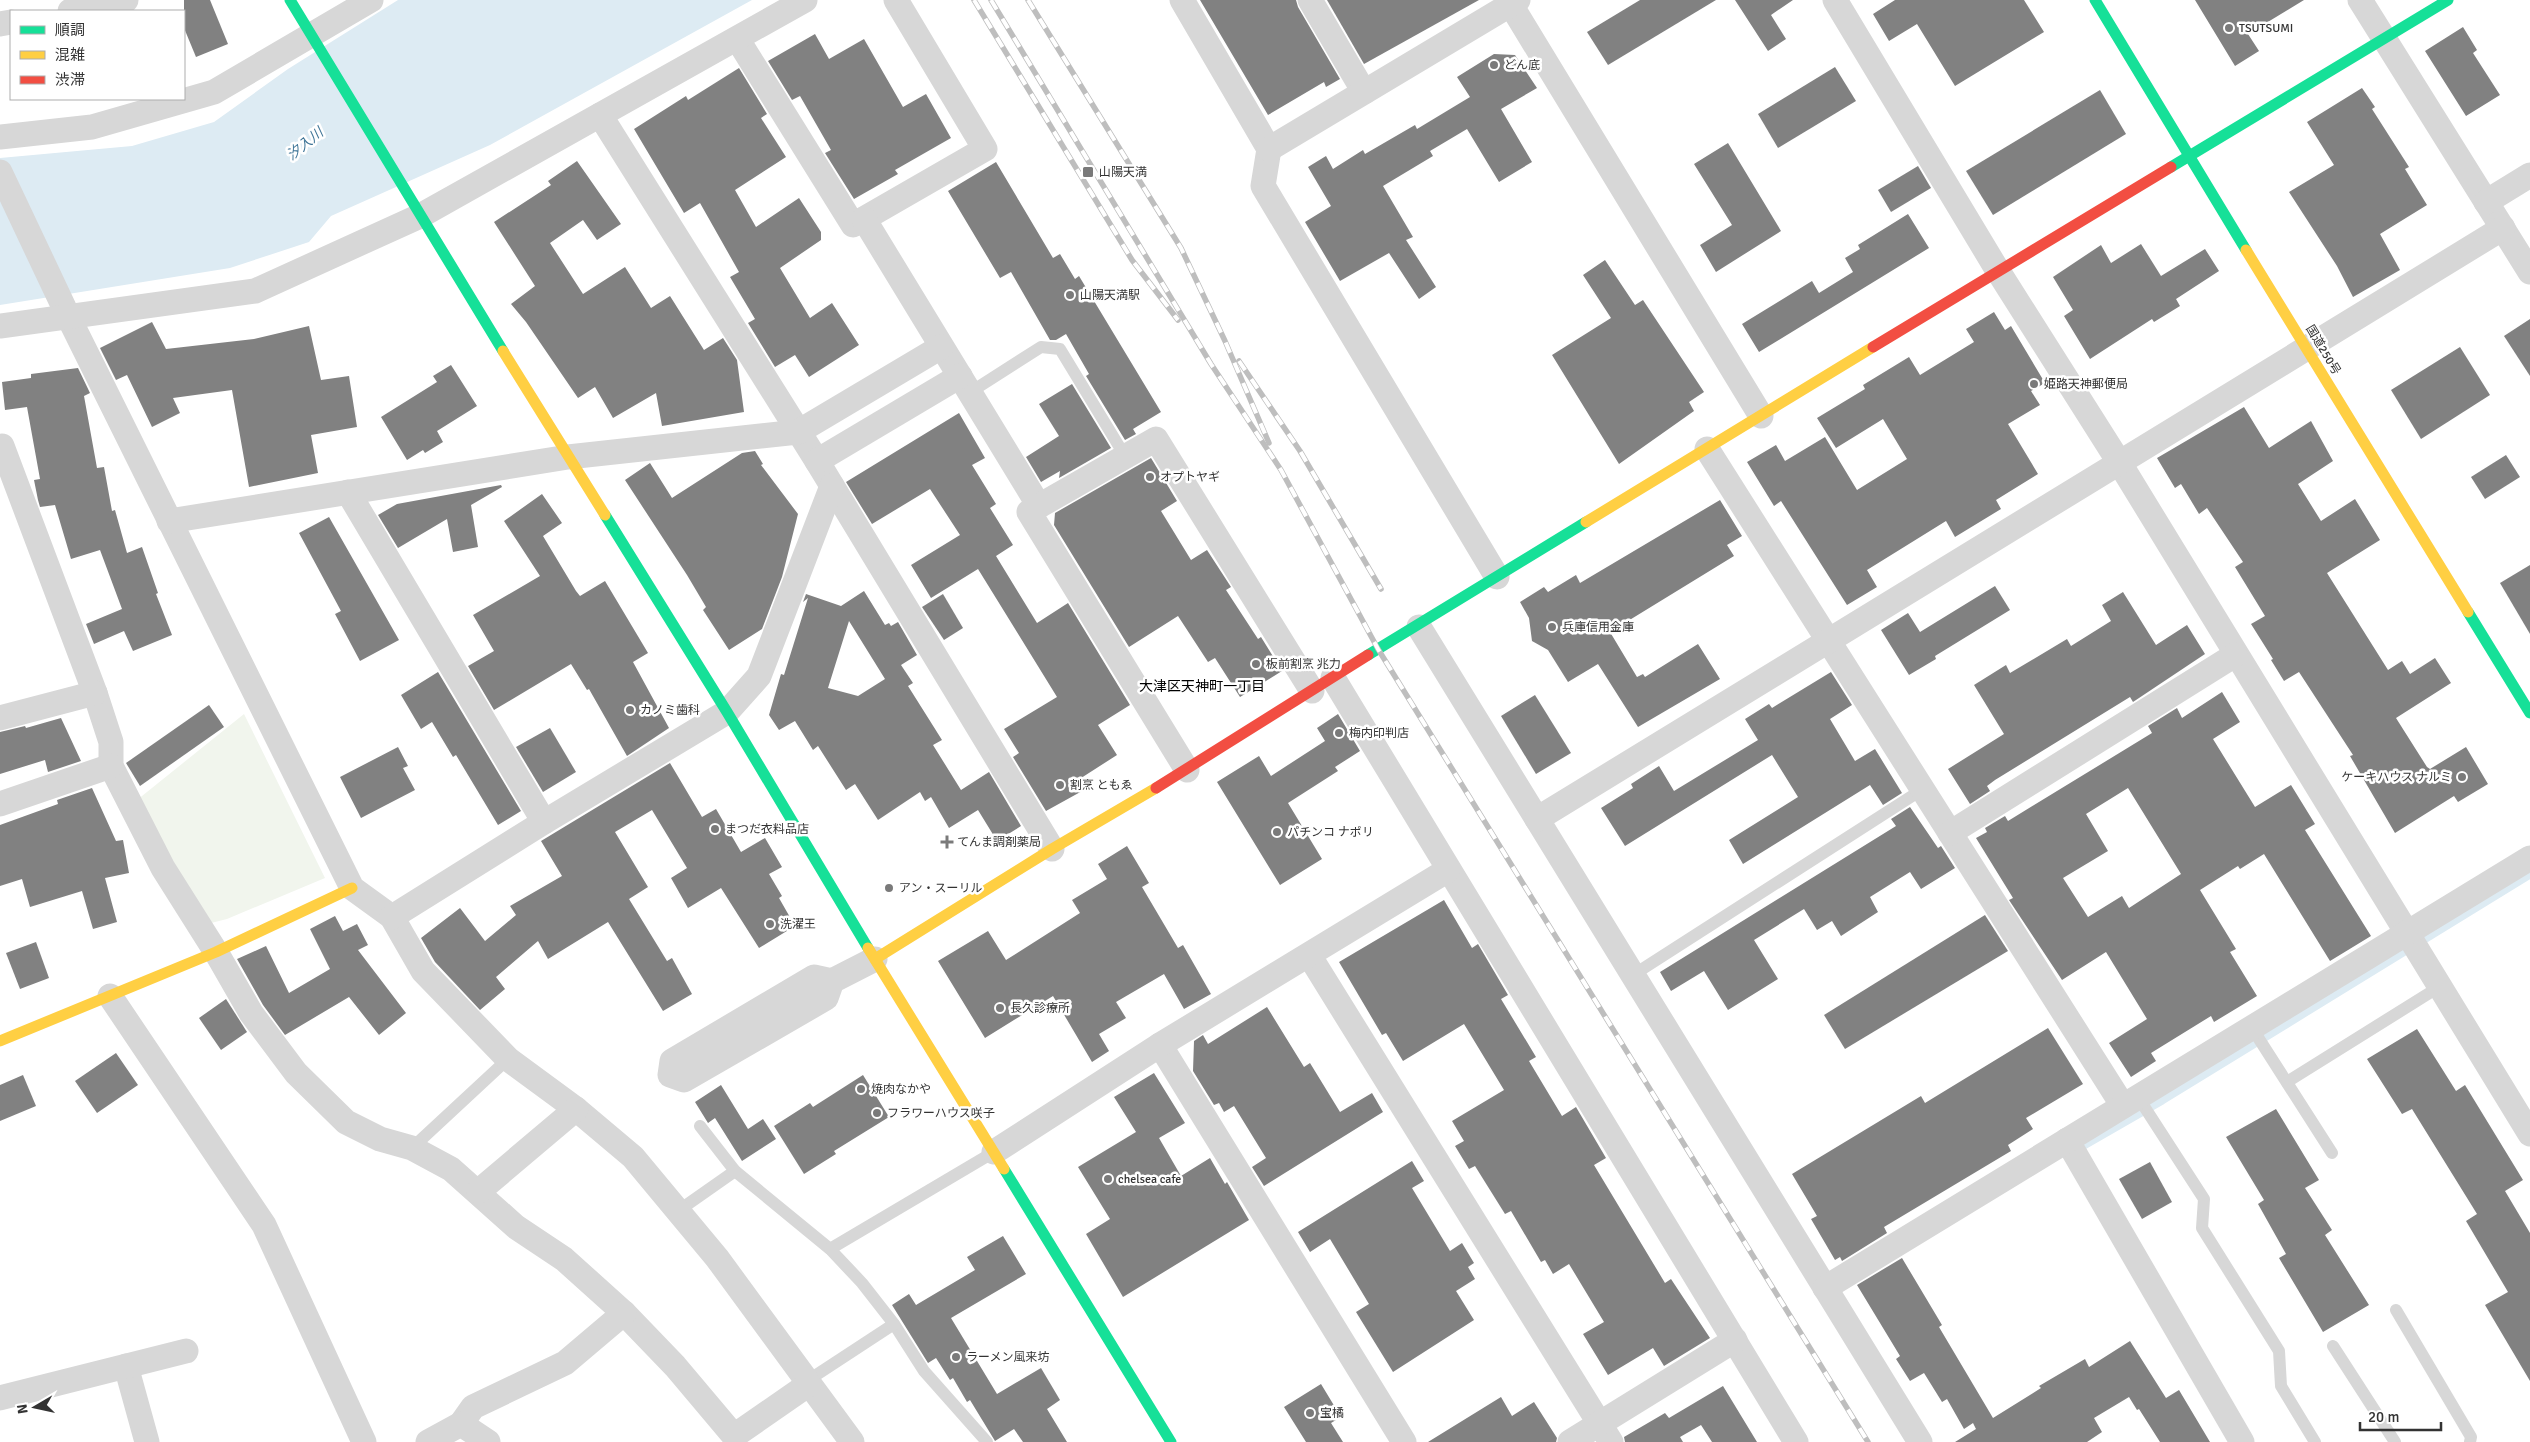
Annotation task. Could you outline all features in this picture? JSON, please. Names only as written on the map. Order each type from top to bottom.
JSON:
[{"type":"main road","points":[[290,0],[420,216],[727,712],[875,959],[1171,1442]]},
{"type":"main road","name":"国道250号","points":[[2095,0],[2190,154],[2305,348],[2530,713]]},
{"type":"main road","points":[[875,959],[1052,849],[1188,770],[1333,678],[1998,271],[2448,0]]},
{"type":"main road","points":[[0,1040],[216,952],[352,888]]},
{"type":"street","points":[[75,10],[126,0]]},
{"type":"street","points":[[0,137],[92,127],[214,92],[312,36],[370,0]]},
{"type":"street","points":[[0,326],[255,292],[420,216],[738,40],[805,0]]},
{"type":"street","points":[[738,40],[853,226],[985,149],[896,0]]},
{"type":"street","points":[[1182,0],[1269,149],[1263,186],[1497,577]]},
{"type":"street","points":[[1310,0],[1364,92]]},
{"type":"street","points":[[1835,0],[1998,271],[2119,462],[2234,655],[2530,1134]]},
{"type":"street","points":[[2360,0],[2530,272]]},
{"type":"street","points":[[1269,149],[1512,1],[1761,416]]},
{"type":"street","points":[[600,115],[817,461],[1052,849]]},
{"type":"street","points":[[0,172],[69,318],[352,888],[392,917],[423,971],[508,1058],[576,1109],[633,1157],[717,1258],[852,1442]]},
{"type":"street","points":[[2486,202],[2530,175]]},
{"type":"street","points":[[864,219],[1039,506]]},
{"type":"street","points":[[1537,819],[2503,228]]},
{"type":"street","points":[[169,521],[568,457],[798,432],[941,347]]},
{"type":"street","points":[[817,461],[964,385]]},
{"type":"street","points":[[1188,770],[1030,512],[1039,506],[1156,439],[1312,691]]},
{"type":"street","points":[[2,446],[95,693],[111,742],[110,766],[163,868],[216,952],[251,1013],[303,1080],[346,1122],[380,1139],[412,1148],[451,1169],[479,1191],[516,1227],[564,1259],[624,1313],[675,1366],[734,1436],[808,1383]]},
{"type":"street","points":[[1707,449],[1950,834],[2130,1101]]},
{"type":"street","points":[[392,917],[544,822],[727,712],[759,676],[832,486]]},
{"type":"street","points":[[348,492],[544,822]]},
{"type":"street","points":[[1419,627],[1920,1442]]},
{"type":"street","points":[[1950,834],[2234,655]]},
{"type":"street","points":[[1333,678],[1796,1442]]},
{"type":"street","points":[[0,718],[95,693]]},
{"type":"street","points":[[0,804],[110,766]]},
{"type":"street","points":[[1825,1288],[2530,858]]},
{"type":"street","points":[[994,1152],[1160,1046],[1448,870]]},
{"type":"street","points":[[1309,955],[1605,1433]]},
{"type":"street","points":[[832,981],[826,998],[684,1080],[670,1075],[672,1061],[814,977],[832,981],[875,959]]},
{"type":"street","points":[[110,996],[264,1225],[364,1442]]},
{"type":"street","points":[[1160,1046],[1404,1442]]},
{"type":"street","points":[[479,1191],[576,1109]]},
{"type":"street","points":[[2066,1140],[2242,1442]]},
{"type":"street","points":[[428,1442],[461,1424],[473,1407],[565,1363],[624,1313]]},
{"type":"street","points":[[1570,1442],[1605,1433],[1735,1340]]},
{"type":"street","points":[[0,1398],[186,1351]]},
{"type":"street","points":[[126,1366],[147,1442]]},
{"type":"street","points":[[461,1424],[488,1442]]},
{"type":"lane","points":[[964,385],[1041,347],[1060,348],[1125,456]]},
{"type":"lane","points":[[1633,975],[1923,789]]},
{"type":"lane","points":[[2287,1082],[2439,987]]},
{"type":"lane","points":[[2252,1028],[2332,1154]]},
{"type":"lane","points":[[412,1148],[508,1058]]},
{"type":"lane","points":[[2130,1101],[2204,1199],[2202,1228],[2279,1351],[2281,1386],[2315,1442]]},
{"type":"lane","points":[[700,1126],[735,1171],[830,1249],[862,1283],[894,1324],[924,1371],[987,1442]]},
{"type":"lane","points":[[830,1249],[994,1152]]},
{"type":"lane","points":[[678,1211],[735,1171]]},
{"type":"lane","points":[[2396,1310],[2471,1437],[2470,1442]]},
{"type":"lane","points":[[808,1383],[894,1324]]},
{"type":"lane","points":[[2333,1346],[2395,1442]]},
{"type":"shaded area","points":[[244,714],[325,878],[227,919],[203,925],[137,800]]},
{"type":"water","name":"汐入川","points":[[398,0],[752,0],[490,145],[331,216],[309,242],[230,268],[0,305],[0,158],[132,146],[214,122],[288,69]]},
{"type":"building","points":[[184,0],[210,0],[228,44],[196,57],[185,30]]},
{"type":"building","points":[[1200,0],[1296,0],[1298,7],[1340,79],[1326,87],[1324,82],[1268,115]]},
{"type":"building","points":[[1327,0],[1479,0],[1364,64]]},
{"type":"building","points":[[1640,0],[1716,0],[1608,65],[1587,32]]},
{"type":"building","points":[[1735,0],[1793,0],[1771,15],[1786,39],[1768,51]]},
{"type":"building","points":[[1895,0],[2024,0],[2044,32],[1955,86],[1917,24],[1889,41],[1873,14]]},
{"type":"building","points":[[2195,0],[2304,0],[2248,34],[2259,51],[2235,66]]},
{"type":"building","points":[[2463,27],[2477,50],[2473,53],[2500,95],[2466,116],[2425,51]]},
{"type":"building","points":[[815,34],[829,59],[864,39],[903,107],[926,94],[951,138],[895,170],[898,174],[854,199],[825,153],[831,150],[800,96],[792,100],[768,61]]},
{"type":"building","points":[[1494,54],[1515,55],[1537,88],[1501,109],[1532,162],[1499,182],[1467,129],[1430,151],[1433,156],[1383,186],[1413,237],[1406,240],[1436,287],[1419,299],[1389,253],[1340,281],[1305,222],[1331,206],[1308,167],[1326,156],[1333,169],[1363,150],[1365,154],[1415,125],[1417,129],[1470,97],[1457,77]]},
{"type":"building","points":[[1835,67],[1856,101],[1778,148],[1758,114]]},
{"type":"building","points":[[739,68],[767,114],[761,118],[786,157],[735,190],[756,227],[799,198],[821,232],[821,240],[780,268],[810,318],[832,303],[859,345],[809,377],[795,355],[775,367],[748,323],[755,319],[730,277],[739,272],[700,203],[684,213],[634,129],[686,96],[688,100]]},
{"type":"building","points":[[2362,88],[2375,107],[2372,109],[2409,167],[2405,169],[2427,205],[2380,234],[2400,270],[2353,297],[2337,266],[2289,192],[2334,165],[2307,122]]},
{"type":"building","points":[[2100,90],[2126,134],[1993,215],[1966,171]]},
{"type":"building","points":[[1728,143],[1781,231],[1716,272],[1700,245],[1732,225],[1694,164]]},
{"type":"building","points":[[577,161],[621,224],[597,240],[583,220],[550,243],[583,294],[625,267],[651,308],[670,296],[704,350],[723,338],[737,360],[744,412],[662,426],[656,393],[613,418],[595,387],[578,398],[526,322],[511,304],[535,286],[494,222],[551,185],[548,181]]},
{"type":"building","points":[[996,162],[1053,258],[1060,254],[1075,279],[1079,276],[1161,412],[1133,429],[1136,434],[1125,440],[1086,376],[1089,374],[1066,334],[1056,340],[1050,340],[1011,272],[1000,278],[948,191]]},
{"type":"building","points":[[1918,166],[1931,188],[1891,212],[1878,190]]},
{"type":"building","points":[[1908,214],[1929,248],[1759,352],[1742,324],[1812,281],[1819,293],[1853,272],[1845,258],[1860,249],[1858,245]]},
{"type":"building","points":[[2141,244],[2161,276],[2205,249],[2219,271],[2176,299],[2180,306],[2154,322],[2152,319],[2090,359],[2064,316],[2073,310],[2053,277],[2101,245],[2111,263]]},
{"type":"building","points":[[1605,260],[1635,305],[1643,300],[1704,392],[1689,402],[1694,411],[1619,464],[1552,355],[1611,318],[1583,275]]},
{"type":"building","points":[[1994,312],[2005,330],[2011,326],[2045,383],[2031,391],[2040,405],[2008,424],[2038,474],[1996,500],[2001,509],[1955,537],[1946,521],[1867,570],[1877,587],[1847,605],[1781,501],[1774,506],[1747,462],[1776,445],[1785,461],[1825,437],[1857,490],[1907,459],[1883,419],[1836,448],[1817,418],[1865,389],[1863,385],[1909,357],[1920,375],[1974,342],[1966,329]]},
{"type":"building","points":[[2530,319],[2530,376],[2504,336]]},
{"type":"building","points":[[152,322],[166,349],[254,339],[309,326],[321,380],[349,376],[357,427],[311,435],[318,473],[249,487],[232,390],[173,398],[180,413],[152,427],[127,375],[116,380],[100,348]]},
{"type":"building","points":[[2460,347],[2490,395],[2421,439],[2391,390]]},
{"type":"building","points":[[451,365],[477,406],[437,431],[443,442],[425,453],[423,450],[407,460],[381,417],[437,382],[433,376]]},
{"type":"building","points":[[78,368],[90,393],[84,396],[97,468],[104,467],[112,511],[115,510],[127,553],[142,547],[158,593],[156,594],[172,635],[133,651],[124,631],[94,644],[86,624],[122,609],[100,550],[71,559],[55,505],[40,507],[34,480],[40,479],[27,407],[5,410],[2,382],[31,378],[31,374]]},
{"type":"building","points":[[1072,384],[1111,448],[1059,478],[1060,471],[1041,482],[1026,457],[1059,436],[1039,404]]},
{"type":"building","points":[[2244,407],[2269,448],[2311,421],[2333,461],[2298,484],[2321,521],[2355,499],[2380,540],[2327,573],[2388,670],[2402,661],[2410,674],[2435,658],[2451,683],[2396,718],[2427,767],[2430,769],[2466,747],[2488,784],[2458,802],[2454,796],[2395,833],[2350,756],[2353,755],[2299,672],[2284,681],[2271,660],[2273,659],[2251,624],[2265,616],[2235,567],[2243,562],[2207,508],[2199,514],[2181,484],[2175,488],[2157,458]]},
{"type":"building","points":[[959,413],[985,458],[972,465],[996,504],[990,508],[1013,545],[996,556],[1037,623],[1068,603],[1130,705],[1098,725],[1117,755],[1078,780],[1084,790],[1046,811],[1013,757],[1019,753],[1004,729],[1057,697],[978,569],[931,598],[911,565],[960,535],[930,489],[872,524],[846,482]]},
{"type":"building","points":[[755,451],[763,464],[761,465],[798,514],[782,577],[762,629],[729,650],[703,610],[706,607],[687,575],[625,480],[650,463],[672,498],[742,453]]},
{"type":"building","points":[[2506,455],[2520,477],[2485,499],[2471,477]]},
{"type":"building","points":[[1151,458],[1177,501],[1161,511],[1191,560],[1207,550],[1231,587],[1226,590],[1258,639],[1261,637],[1282,671],[1240,697],[1215,658],[1208,662],[1178,616],[1129,647],[1054,525],[1055,513]]},
{"type":"building","points":[[501,485],[502,487],[471,505],[478,547],[453,552],[447,519],[398,548],[378,515],[397,504]]},
{"type":"building","points":[[542,494],[562,523],[543,536],[576,591],[580,596],[605,581],[648,653],[633,662],[669,728],[627,756],[589,689],[587,690],[571,664],[494,710],[468,666],[494,651],[473,615],[540,576],[504,521]]},
{"type":"building","points":[[1720,500],[1742,536],[1727,545],[1734,556],[1610,632],[1637,677],[1643,674],[1645,677],[1698,644],[1720,679],[1638,727],[1598,664],[1568,682],[1548,650],[1532,641],[1529,618],[1520,602],[1544,587],[1548,592],[1576,575],[1580,583]]},
{"type":"building","points":[[329,517],[399,640],[360,661],[335,614],[341,611],[299,533]]},
{"type":"building","points":[[2530,565],[2530,634],[2500,583]]},
{"type":"building","points":[[1995,586],[2010,610],[1935,656],[1936,659],[1909,675],[1881,630],[1908,613],[1920,632]]},
{"type":"building","points":[[864,591],[885,625],[889,623],[891,626],[898,622],[917,655],[901,665],[913,683],[908,686],[942,740],[933,745],[961,790],[989,772],[1021,826],[997,841],[978,810],[949,828],[931,797],[925,801],[920,792],[878,820],[855,784],[846,790],[818,746],[813,750],[795,721],[779,730],[769,715],[781,674],[784,675],[808,598],[803,602],[806,594],[841,606]],"holes":[[[849,621],[885,679],[858,696],[828,688]]]},
{"type":"building","points":[[2123,592],[2156,645],[2187,625],[2205,654],[2133,702],[2130,697],[1995,780],[1987,786],[1990,791],[1970,804],[1948,769],[2004,734],[1974,685],[2006,665],[2010,673],[2067,639],[2071,646],[2111,621],[2102,605]]},
{"type":"building","points":[[943,594],[963,628],[944,640],[922,607]]},
{"type":"building","points":[[438,672],[521,811],[498,825],[456,755],[453,757],[432,722],[421,729],[401,695]]},
{"type":"building","points":[[1831,672],[1852,705],[1830,719],[1855,761],[1875,749],[1902,793],[1883,805],[1870,785],[1743,864],[1729,840],[1798,797],[1772,755],[1625,846],[1601,808],[1633,788],[1631,784],[1659,766],[1674,791],[1758,740],[1745,719],[1769,704],[1772,708]]},
{"type":"building","points":[[2222,692],[2240,722],[2213,739],[2255,807],[2291,785],[2315,824],[2305,830],[2371,936],[2330,961],[2264,854],[2240,869],[2238,866],[2200,890],[2236,949],[2230,952],[2257,996],[2214,1022],[2211,1016],[2151,1053],[2156,1061],[2131,1077],[2109,1043],[2147,1019],[2106,952],[2062,980],[2009,900],[2013,898],[1976,838],[1987,832],[1985,828],[2005,816],[2008,821],[2152,733],[2148,726],[2177,708],[2182,718]],"holes":[[[2128,788],[2181,874],[2129,908],[2122,896],[2088,917],[2063,878],[2108,851],[2086,814]]]},
{"type":"building","points":[[1535,695],[1571,753],[1536,774],[1501,716]]},
{"type":"building","points":[[209,705],[224,727],[140,786],[126,763]]},
{"type":"building","name":"パチンコ ナポリ","points":[[1338,714],[1360,751],[1335,767],[1338,771],[1288,803],[1322,859],[1280,885],[1217,782],[1259,756],[1271,776],[1325,741],[1317,728]]},
{"type":"building","points":[[61,718],[81,761],[48,772],[45,760],[0,774],[0,732],[25,726],[26,728]]},
{"type":"building","points":[[550,728],[576,772],[543,792],[516,747]]},
{"type":"building","points":[[398,747],[408,766],[403,768],[415,790],[361,818],[340,777]]},
{"type":"building","points":[[670,763],[702,817],[716,809],[741,852],[765,838],[782,867],[769,874],[782,896],[779,898],[795,926],[759,948],[721,888],[688,908],[671,878],[687,868],[652,810],[615,832],[648,887],[629,899],[667,961],[672,958],[692,994],[663,1011],[608,922],[548,959],[538,941],[496,977],[505,989],[480,1010],[435,962],[421,938],[460,908],[485,941],[516,915],[510,906],[562,876],[541,841]]},
{"type":"building","points":[[92,788],[116,841],[123,840],[129,873],[105,878],[117,922],[93,929],[82,891],[30,907],[22,879],[0,886],[0,825],[58,804],[57,800]]},
{"type":"building","points":[[1910,807],[1938,848],[1941,846],[1955,868],[1921,889],[1910,872],[1870,897],[1878,912],[1841,936],[1832,921],[1817,930],[1804,909],[1754,940],[1778,979],[1728,1010],[1704,971],[1671,991],[1660,972],[1896,826],[1891,819]]},
{"type":"building","points":[[1127,846],[1149,883],[1142,887],[1178,948],[1183,945],[1211,994],[1184,1009],[1164,974],[1116,1002],[1126,1018],[1099,1034],[1109,1051],[1092,1062],[1053,996],[985,1038],[938,961],[988,931],[1006,960],[1080,913],[1072,900],[1107,879],[1098,864]]},
{"type":"building","points":[[1444,900],[1472,948],[1478,944],[1508,995],[1501,999],[1536,1057],[1529,1061],[1562,1116],[1576,1107],[1606,1158],[1594,1165],[1665,1283],[1671,1279],[1710,1338],[1664,1366],[1653,1348],[1608,1375],[1583,1334],[1604,1322],[1569,1264],[1553,1274],[1545,1260],[1541,1262],[1511,1211],[1505,1214],[1475,1166],[1469,1169],[1455,1146],[1464,1141],[1452,1121],[1504,1090],[1464,1024],[1403,1061],[1386,1033],[1382,1035],[1339,962]]},
{"type":"building","points":[[1985,915],[2008,951],[1845,1049],[1824,1015]]},
{"type":"building","points":[[335,916],[343,931],[357,924],[368,945],[358,950],[406,1013],[379,1035],[349,997],[285,1035],[263,1005],[237,959],[266,946],[289,993],[330,969],[310,929]]},
{"type":"building","points":[[36,942],[49,978],[20,989],[6,953]]},
{"type":"building","points":[[226,999],[247,1032],[221,1050],[199,1018]]},
{"type":"building","points":[[1267,1007],[1304,1067],[1310,1063],[1340,1112],[1372,1093],[1383,1112],[1264,1186],[1252,1167],[1266,1158],[1234,1106],[1224,1112],[1219,1103],[1214,1105],[1193,1071],[1194,1041],[1203,1035],[1208,1044]]},
{"type":"building","points":[[2048,1028],[2083,1084],[2026,1118],[2033,1129],[2008,1145],[2011,1151],[1884,1227],[1887,1233],[1842,1261],[1840,1257],[1835,1260],[1811,1219],[1817,1216],[1792,1174],[1921,1096],[1925,1103]]},
{"type":"building","points":[[2417,1029],[2456,1091],[2465,1085],[2523,1180],[2505,1191],[2530,1233],[2530,1381],[2485,1305],[2508,1292],[2466,1221],[2477,1214],[2412,1109],[2402,1114],[2367,1059]]},
{"type":"building","points":[[116,1053],[138,1085],[97,1113],[75,1081]]},
{"type":"building","points":[[1154,1073],[1185,1123],[1159,1138],[1181,1176],[1210,1158],[1225,1184],[1227,1182],[1249,1220],[1123,1297],[1086,1234],[1110,1219],[1078,1167],[1136,1132],[1114,1097]]},
{"type":"building","points":[[23,1075],[36,1106],[0,1121],[0,1085]]},
{"type":"building","points":[[863,1075],[889,1117],[834,1151],[836,1154],[804,1174],[774,1126],[810,1103],[813,1107]]},
{"type":"building","points":[[721,1085],[748,1129],[763,1119],[776,1139],[742,1161],[715,1118],[708,1123],[695,1102]]},
{"type":"building","points":[[2276,1109],[2319,1180],[2305,1188],[2332,1230],[2325,1235],[2369,1305],[2323,1332],[2279,1258],[2286,1254],[2258,1204],[2264,1200],[2226,1137]]},
{"type":"building","points":[[1412,1161],[1424,1181],[1412,1188],[1450,1251],[1462,1243],[1474,1263],[1468,1267],[1475,1279],[1456,1291],[1474,1320],[1393,1372],[1356,1312],[1369,1304],[1330,1239],[1310,1252],[1298,1232]]},
{"type":"building","points":[[2150,1162],[2172,1202],[2142,1219],[2119,1179]]},
{"type":"building","points":[[1003,1236],[1026,1274],[951,1318],[997,1394],[1041,1368],[1060,1400],[1047,1409],[1067,1442],[1023,1442],[1014,1429],[995,1441],[970,1400],[967,1402],[953,1378],[950,1380],[936,1358],[928,1363],[892,1305],[909,1294],[916,1305],[975,1270],[967,1257]]},
{"type":"building","points":[[1902,1258],[1942,1325],[1939,1327],[1993,1418],[2041,1388],[2039,1386],[2085,1359],[2089,1367],[2130,1341],[2166,1398],[2179,1390],[2210,1442],[2160,1442],[2129,1397],[2094,1418],[2102,1432],[2087,1442],[1955,1442],[1976,1429],[1973,1423],[1964,1429],[1947,1399],[1942,1402],[1924,1373],[1910,1381],[1896,1359],[1900,1356],[1857,1285]]},
{"type":"building","points":[[1321,1384],[1341,1417],[1331,1423],[1343,1442],[1306,1442],[1284,1407]]},
{"type":"building","points":[[1723,1386],[1757,1442],[1712,1442],[1701,1425],[1680,1437],[1683,1442],[1625,1442],[1624,1437],[1665,1413],[1669,1418]]},
{"type":"building","points":[[1501,1397],[1512,1416],[1534,1402],[1557,1438],[1556,1442],[1428,1442]]},
{"type":"waterway","points":[[2075,1150],[2162,1100],[2530,874]]},
{"type":"railway","points":[[974,0],[1132,260],[1178,320]]},
{"type":"railway","points":[[991,0],[1211,364],[1281,470],[1378,649],[1868,1442]]},
{"type":"railway","points":[[1028,0],[1181,248],[1225,341],[1269,443]]},
{"type":"railway","points":[[1239,361],[1300,451],[1381,589]]},
{"type":"traffic: fast","points":[[290,0],[503,351]]},
{"type":"traffic: fast","points":[[2095,0],[2246,250]]},
{"type":"traffic: fast","points":[[2171,167],[2448,0]]},
{"type":"traffic: fast","points":[[605,515],[727,712],[868,948]]},
{"type":"traffic: fast","points":[[1368,655],[1586,522]]},
{"type":"traffic: fast","points":[[2468,612],[2530,713]]},
{"type":"traffic: fast","points":[[1004,1169],[1171,1442]]},
{"type":"traffic: slow","points":[[2246,250],[2468,612]]},
{"type":"traffic: slow","points":[[1586,522],[1873,347]]},
{"type":"traffic: slow","points":[[503,351],[605,515]]},
{"type":"traffic: slow","points":[[875,959],[1052,849],[1156,788]]},
{"type":"traffic: slow","points":[[0,1041],[216,952],[352,888]]},
{"type":"traffic: slow","points":[[868,948],[1004,1169]]},
{"type":"traffic: jam","points":[[1873,347],[2171,167]]},
{"type":"traffic: jam","points":[[1156,788],[1368,655]]},
{"type":"place","name":"TSUTSUMI","points":[[2229,28]]},
{"type":"place","name":"どん底","points":[[1494,65]]},
{"type":"place","name":"山陽天満","points":[[1088,172]]},
{"type":"place","name":"山陽天満駅","points":[[1070,295]]},
{"type":"place","name":"姫路天神郵便局","points":[[2034,384]]},
{"type":"place","name":"オプトヤギ","points":[[1150,477]]},
{"type":"place","name":"兵庫信用金庫","points":[[1552,627]]},
{"type":"place","name":"板前割烹 兆力","points":[[1256,664]]},
{"type":"place","name":"カノミ歯科","points":[[630,710]]},
{"type":"place","name":"梅内印判店","points":[[1339,733]]},
{"type":"place","name":"ケーキハウス ナルミ","points":[[2462,777]]},
{"type":"place","name":"割烹 ともゑ","points":[[1060,785]]},
{"type":"place","name":"まつだ衣料品店","points":[[715,829]]},
{"type":"place","name":"パチンコ ナポリ","points":[[1277,832]]},
{"type":"place","name":"てんま調剤薬局","points":[[947,842]]},
{"type":"place","name":"アン・スーリル","points":[[889,888]]},
{"type":"place","name":"洗濯王","points":[[770,924]]},
{"type":"place","name":"長久診療所","points":[[1000,1008]]},
{"type":"place","name":"焼肉なかや","points":[[861,1089]]},
{"type":"place","name":"フラワーハウス咲子","points":[[877,1113]]},
{"type":"place","name":"chelsea cafe","points":[[1108,1179]]},
{"type":"place","name":"ラーメン風来坊","points":[[956,1357]]},
{"type":"place","name":"宝橘","points":[[1310,1413]]},
{"type":"district","name":"大津区天神町一丁目","points":[[1202,686]]}]
